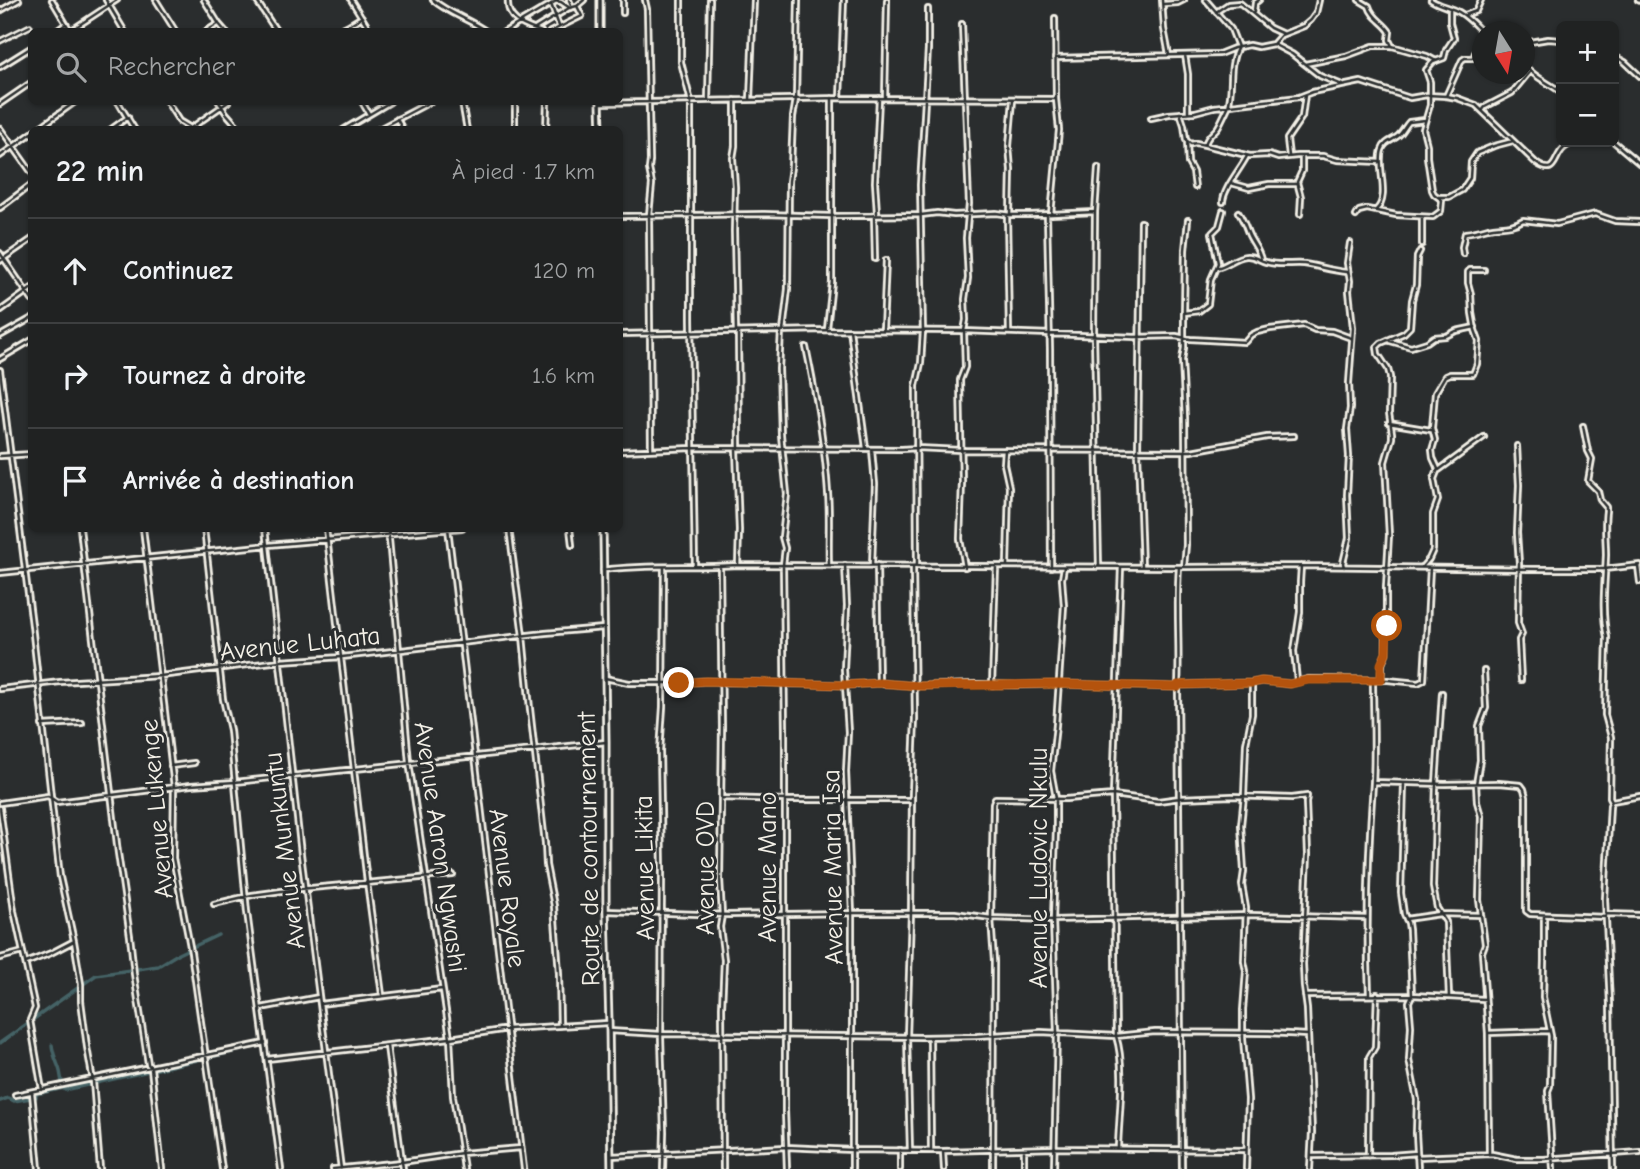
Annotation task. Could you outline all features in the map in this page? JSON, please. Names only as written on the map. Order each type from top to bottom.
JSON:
[{"type":"street","points":[[0,11],[19,0]]},
{"type":"street","points":[[52,0],[68,28]]},
{"type":"street","points":[[106,0],[123,28]]},
{"type":"street","points":[[75,28],[117,0]]},
{"type":"street","points":[[156,0],[174,28]]},
{"type":"street","points":[[204,0],[222,28]]},
{"type":"street","points":[[256,0],[274,28]]},
{"type":"street","points":[[351,0],[369,28]]},
{"type":"street","points":[[433,0],[481,28]]},
{"type":"street","points":[[508,0],[509,10],[516,21],[533,28]]},
{"type":"street","points":[[569,0],[571,7]]},
{"type":"street","points":[[537,28],[584,0]]},
{"type":"street","points":[[600,0],[600,28]]},
{"type":"street","points":[[623,0],[623,13]]},
{"type":"street","points":[[645,0],[650,102],[649,167],[652,184],[649,215],[651,449]]},
{"type":"street","points":[[681,0],[681,62],[691,102],[695,567]]},
{"type":"street","points":[[708,101],[710,0]]},
{"type":"street","points":[[750,100],[754,0]]},
{"type":"street","name":"Avenue Mano","points":[[787,1169],[785,548],[782,537],[786,494],[779,369],[788,289],[789,181],[796,99],[797,0]]},
{"type":"street","points":[[840,98],[844,0]]},
{"type":"street","points":[[885,98],[887,0]]},
{"type":"street","points":[[1169,55],[1162,2],[1178,3],[1184,0]]},
{"type":"street","points":[[1206,0],[1231,29],[1238,47]]},
{"type":"street","points":[[1254,14],[1255,3],[1259,0]]},
{"type":"street","points":[[1205,145],[1206,138],[1217,128],[1230,100],[1228,58],[1238,47],[1273,44],[1283,34],[1304,26],[1316,13],[1319,0]]},
{"type":"street","points":[[1359,0],[1369,6],[1371,13],[1387,27],[1390,32],[1388,40],[1392,46]]},
{"type":"street","points":[[1431,0],[1465,15],[1472,22]]},
{"type":"street","points":[[1465,15],[1476,11],[1480,0]]},
{"type":"street","points":[[554,1],[555,17],[559,26]]},
{"type":"street","points":[[512,28],[554,1],[571,7]]},
{"type":"street","points":[[1216,12],[1228,4],[1242,4],[1270,28],[1283,34]]},
{"type":"street","points":[[556,28],[582,16],[577,6]]},
{"type":"street","points":[[1356,216],[1364,209],[1422,217],[1435,217],[1439,214],[1443,204],[1432,190],[1423,129],[1430,95],[1430,82],[1426,73],[1431,64],[1444,58],[1454,38],[1450,8]]},
{"type":"street","points":[[910,1150],[907,1037],[915,740],[916,386],[923,331],[920,185],[928,9]]},
{"type":"street","points":[[343,28],[362,17]]},
{"type":"street","points":[[1051,566],[1049,215],[1059,130],[1055,18]]},
{"type":"street","points":[[60,28],[66,24]]},
{"type":"street","points":[[212,28],[219,24]]},
{"type":"street","points":[[962,24],[969,204],[966,238],[968,278],[965,299],[965,367],[960,380],[960,538],[965,567]]},
{"type":"street","points":[[0,41],[30,26]]},
{"type":"street","points":[[1535,41],[1556,40]]},
{"type":"street","points":[[1273,44],[1292,54],[1320,76],[1342,85]]},
{"type":"street","points":[[1305,64],[1346,56],[1369,47],[1392,46],[1436,61]]},
{"type":"street","points":[[1228,58],[1238,47]]},
{"type":"street","points":[[0,67],[28,50]]},
{"type":"street","points":[[1055,58],[1169,55],[1228,58]]},
{"type":"street","points":[[1185,55],[1188,113]]},
{"type":"street","points":[[1446,96],[1462,60],[1472,58]]},
{"type":"street","points":[[1619,59],[1640,76]]},
{"type":"street","points":[[1535,74],[1556,89]]},
{"type":"street","points":[[1151,118],[1305,95],[1365,82],[1410,98],[1446,96],[1475,104],[1535,163],[1544,168],[1554,164],[1566,147]]},
{"type":"street","points":[[1482,111],[1512,93],[1519,84]]},
{"type":"street","points":[[0,104],[28,85]]},
{"type":"street","points":[[1289,156],[1288,135],[1302,117],[1305,95]]},
{"type":"street","points":[[623,102],[840,98],[1056,99]]},
{"type":"street","points":[[875,259],[878,98]]},
{"type":"street","points":[[827,330],[832,288],[832,99]]},
{"type":"street","points":[[1009,332],[1009,146],[1013,99]]},
{"type":"street","points":[[734,100],[738,565]]},
{"type":"street","points":[[42,126],[71,105]]},
{"type":"street","points":[[120,105],[133,126]]},
{"type":"street","points":[[169,105],[185,126]]},
{"type":"street","points":[[364,105],[369,114]]},
{"type":"street","points":[[350,126],[385,105]]},
{"type":"street","points":[[384,126],[424,105]]},
{"type":"street","points":[[463,105],[466,126]]},
{"type":"street","points":[[515,105],[515,126]]},
{"type":"street","points":[[546,126],[547,105]]},
{"type":"street","points":[[600,105],[601,126]]},
{"type":"street","points":[[193,126],[222,106],[238,126]]},
{"type":"street","points":[[1180,113],[1195,187]]},
{"type":"street","points":[[116,126],[128,117]]},
{"type":"street","points":[[397,119],[401,126]]},
{"type":"street","points":[[1375,211],[1383,201],[1380,162],[1383,148],[1386,143],[1400,135],[1409,122],[1425,120]]},
{"type":"street","points":[[0,128],[28,167]]},
{"type":"street","points":[[0,156],[28,136]]},
{"type":"street","points":[[1187,141],[1247,156],[1323,156],[1337,160],[1380,162]]},
{"type":"street","points":[[1439,197],[1449,197],[1462,190],[1470,178],[1471,162],[1477,153],[1514,141]]},
{"type":"street","points":[[1619,146],[1640,164]]},
{"type":"street","points":[[1223,202],[1224,193],[1247,156]]},
{"type":"street","points":[[1300,214],[1297,184],[1302,171],[1303,156]]},
{"type":"street","points":[[1098,168],[1094,335],[1099,566]]},
{"type":"street","points":[[1231,183],[1250,188],[1269,184],[1297,184]]},
{"type":"street","points":[[0,208],[28,187]]},
{"type":"street","points":[[1184,313],[1199,311],[1208,305],[1210,279],[1218,263],[1212,233],[1219,226],[1223,211]]},
{"type":"street","points":[[623,216],[937,213],[1049,215],[1095,212]]},
{"type":"street","points":[[1238,212],[1261,260]]},
{"type":"street","points":[[1463,254],[1465,233],[1505,227],[1523,220],[1557,224],[1595,215],[1615,221],[1640,222]]},
{"type":"street","points":[[1422,217],[1422,244]]},
{"type":"street","points":[[1184,567],[1185,418],[1182,362],[1188,220]]},
{"type":"street","points":[[1141,222],[1138,451],[1142,567]]},
{"type":"street","points":[[2,259],[28,242]]},
{"type":"street","points":[[1344,567],[1349,538],[1347,429],[1353,328],[1347,263],[1350,243]]},
{"type":"street","points":[[1381,680],[1381,664],[1386,653],[1389,535],[1385,462],[1392,438],[1390,377],[1377,347],[1404,333],[1411,323],[1417,257],[1420,251]]},
{"type":"street","points":[[0,253],[28,295]]},
{"type":"street","points":[[1216,268],[1242,256],[1251,256],[1265,262],[1304,264],[1348,272]]},
{"type":"street","points":[[883,330],[886,260]]},
{"type":"street","points":[[1422,567],[1433,550],[1433,514],[1438,499],[1434,479],[1438,469],[1432,449],[1435,440],[1433,401],[1443,379],[1450,374],[1470,375],[1475,372],[1479,341],[1471,305],[1468,272],[1484,270]]},
{"type":"street","points":[[0,310],[26,292]]},
{"type":"street","points":[[0,336],[28,320]]},
{"type":"street","points":[[623,334],[827,330],[964,331],[1176,336],[1245,342],[1257,332],[1304,325],[1352,338]]},
{"type":"street","points":[[1388,340],[1409,347],[1434,337],[1475,327]]},
{"type":"street","points":[[850,330],[866,449]]},
{"type":"street","points":[[0,359],[28,342]]},
{"type":"street","points":[[806,347],[824,449],[829,565]]},
{"type":"street","points":[[0,370],[60,877],[81,984],[100,1169]]},
{"type":"street","points":[[1390,423],[1434,431]]},
{"type":"street","points":[[1583,426],[1592,459],[1588,481],[1598,491],[1605,507],[1605,715],[1611,737],[1612,801]]},
{"type":"street","points":[[623,452],[693,448],[1185,451],[1268,437],[1294,436]]},
{"type":"street","points":[[1437,471],[1484,437]]},
{"type":"street","points":[[1517,446],[1518,622],[1522,634],[1518,640],[1521,680]]},
{"type":"street","points":[[872,449],[875,484],[872,565]]},
{"type":"street","points":[[1004,450],[1009,487],[1007,566]]},
{"type":"street","points":[[0,456],[28,454]]},
{"type":"street","points":[[80,532],[133,968],[148,1064],[151,1068],[162,1169]]},
{"type":"street","name":"Avenue Lukenge","points":[[143,532],[174,787],[173,858],[191,952],[222,1169]]},
{"type":"street","points":[[204,532],[223,699],[229,722],[246,897],[281,1169]]},
{"type":"street","name":"Avenue Munkuntu","points":[[266,532],[305,889],[341,1168]]},
{"type":"street","points":[[326,532],[382,995]]},
{"type":"street","points":[[0,573],[412,532]]},
{"type":"street","name":"Avenue Royale","points":[[448,532],[524,1169]]},
{"type":"street","points":[[510,532],[523,636],[545,843],[545,865],[554,906],[561,1025]]},
{"type":"street","points":[[570,532],[572,545]]},
{"type":"street","name":"Route de contournement","points":[[603,532],[611,1169]]},
{"type":"street","name":"Avenue Aaron Ngwashi","points":[[388,534],[409,762],[450,1038],[453,1096],[464,1169]]},
{"type":"street","points":[[603,570],[738,565],[1519,569],[1604,569],[1639,565],[1640,582]]},
{"type":"street","name":"Avenue Maria Isa","points":[[845,565],[847,606],[844,668],[852,913],[852,1169]]},
{"type":"street","points":[[877,565],[879,683]]},
{"type":"street","name":"Avenue OVD","points":[[720,566],[723,1169]]},
{"type":"street","points":[[1297,682],[1294,651],[1300,612],[1301,566]]},
{"type":"street","name":"Avenue Likita","points":[[663,1169],[660,751],[664,567]]},
{"type":"street","points":[[992,685],[996,567]]},
{"type":"street","name":"Avenue Ludovic Nkulu","points":[[1055,1169],[1057,1032],[1053,920],[1056,798],[1051,771],[1064,606],[1064,567]]},
{"type":"street","points":[[1118,1148],[1121,1066],[1116,1036],[1113,795],[1121,567]]},
{"type":"street","points":[[1179,567],[1182,1169]]},
{"type":"street","points":[[605,678],[663,683],[845,685],[879,683],[1178,686],[1262,681],[1290,684],[1308,680],[1418,683],[1424,680],[1426,661],[1430,568]]},
{"type":"street","name":"Avenue Luhata","points":[[0,689],[160,676],[604,628]]},
{"type":"street","points":[[1484,671],[1486,708],[1479,726],[1480,760],[1476,784],[1480,816],[1479,900],[1485,943],[1482,952],[1488,1033],[1489,1154]]},
{"type":"street","points":[[1369,994],[1367,918],[1373,782],[1373,680]]},
{"type":"street","points":[[1246,1169],[1248,1099],[1243,1010],[1246,908],[1242,885],[1244,871],[1241,825],[1252,683]]},
{"type":"street","points":[[1441,693],[1433,887],[1437,908],[1446,922],[1449,997]]},
{"type":"street","points":[[42,725],[82,723]]},
{"type":"street","points":[[42,1090],[31,1022],[35,1009],[14,911],[0,805],[47,796],[57,802],[174,787],[606,742]]},
{"type":"street","points":[[172,766],[194,763]]},
{"type":"street","points":[[1373,782],[1521,785],[1526,797],[1526,911],[1530,914],[1640,915]]},
{"type":"street","points":[[1404,783],[1401,893],[1409,930],[1412,995],[1409,1002],[1409,1060],[1417,1100],[1418,1169]]},
{"type":"street","points":[[993,1169],[994,961],[990,918],[992,807],[995,798],[1113,795],[1158,801],[1180,798],[1307,796],[1308,854],[1303,964],[1312,1132],[1310,1169]]},
{"type":"street","points":[[1613,1169],[1611,1023],[1605,899],[1609,805],[1612,801],[1640,796]]},
{"type":"street","points":[[722,798],[912,800]]},
{"type":"street","points":[[215,904],[305,889],[453,875]]},
{"type":"street","points":[[606,911],[722,915],[911,913],[1053,920],[1245,915],[1367,918]]},
{"type":"street","points":[[1406,919],[1440,914],[1481,915]]},
{"type":"street","points":[[1544,914],[1543,997],[1552,1049],[1548,1091],[1553,1169]]},
{"type":"street","points":[[25,963],[74,942]]},
{"type":"street","points":[[0,958],[23,952]]},
{"type":"street","points":[[320,1004],[442,989]]},
{"type":"street","points":[[1305,996],[1377,994],[1485,999]]},
{"type":"street","points":[[1368,1156],[1369,1057],[1375,1047],[1377,994]]},
{"type":"street","points":[[260,1008],[320,997]]},
{"type":"street","points":[[267,1059],[508,1029],[609,1023]]},
{"type":"street","points":[[609,1031],[907,1037],[977,1036],[1041,1031],[1116,1036],[1155,1032],[1308,1035]]},
{"type":"street","points":[[1488,1033],[1550,1031]]},
{"type":"street","points":[[930,1037],[931,1150]]},
{"type":"street","points":[[15,1095],[32,1096],[42,1090],[93,1082],[265,1042]]},
{"type":"street","points":[[387,1046],[403,1169]]},
{"type":"street","points":[[32,1096],[39,1169]]},
{"type":"street","points":[[611,1156],[786,1147],[943,1151],[1056,1148],[1246,1150]]},
{"type":"street","points":[[333,1169],[522,1148]]},
{"type":"street","points":[[1024,1149],[1024,1169]]},
{"type":"street","points":[[900,1150],[900,1169]]},
{"type":"street","points":[[943,1151],[944,1169]]},
{"type":"street","points":[[1311,1156],[1489,1154],[1517,1159],[1640,1152]]},
{"type":"waterway","points":[[0,1043],[96,975],[158,966],[218,935]]},
{"type":"waterway","points":[[52,1045],[63,1086]]},
{"type":"waterway","points":[[0,1101],[36,1097],[36,1094],[64,1088],[65,1090],[264,1045]]},
{"type":"route","points":[[679,683],[706,681],[920,686],[1059,684],[1178,687],[1262,681],[1290,684],[1308,680],[1381,680],[1387,626]]}]
